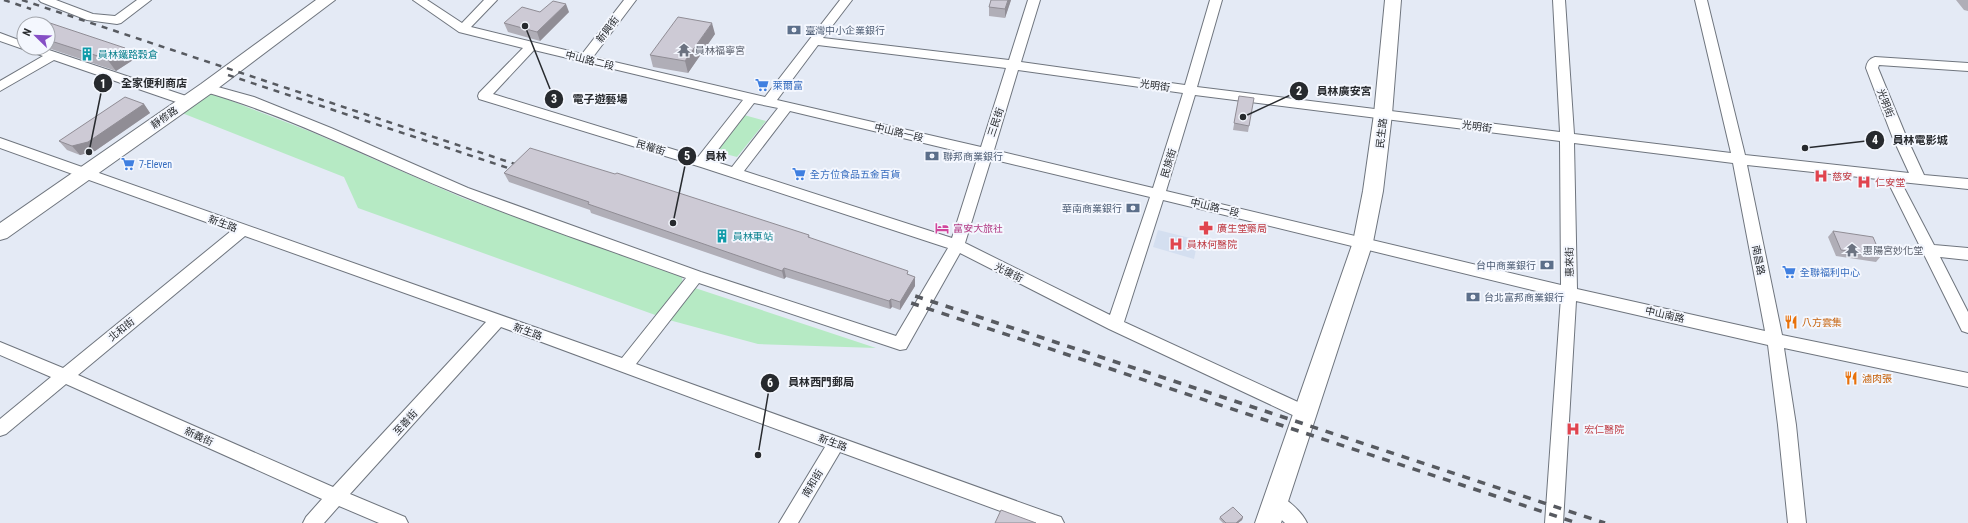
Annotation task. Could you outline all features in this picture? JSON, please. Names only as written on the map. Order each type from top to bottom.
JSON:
[{"type":"street","points":[[45,0],[91,17],[117,20],[145,0]]},
{"type":"street","name":"靜修路","points":[[0,233],[206,88],[327,0]]},
{"type":"street","name":"中山路二段","points":[[419,0],[463,29],[768,102]]},
{"type":"street","points":[[463,29],[491,0]]},
{"type":"street","name":"新興街","points":[[585,59],[630,0]]},
{"type":"street","points":[[768,102],[846,0]]},
{"type":"street","name":"三民街","points":[[696,276],[900,344],[957,245],[1034,0]]},
{"type":"street","name":"民族街","points":[[1115,325],[1158,194],[1216,0]]},
{"type":"street","name":"民生路","points":[[1363,242],[1373,191],[1383,114],[1393,0]]},
{"type":"street","name":"惠來街","points":[[1554,523],[1554,489],[1569,293],[1567,137],[1559,0]]},
{"type":"street","name":"南昌路","points":[[1701,0],[1739,159],[1775,340],[1787,425],[1797,523]]},
{"type":"street","points":[[3,40],[16,44]]},
{"type":"street","name":"光明街","points":[[815,41],[1014,65],[1190,90],[1739,159],[1918,179],[1872,68],[1872,63],[1875,61],[1902,62],[1968,67]]},
{"type":"street","name":"民權街","points":[[531,46],[484,96],[701,162]]},
{"type":"street","points":[[0,87],[52,56],[187,101]]},
{"type":"street","points":[[206,88],[249,100],[326,131],[463,191],[696,276],[624,367]]},
{"type":"street","points":[[701,162],[751,98]]},
{"type":"street","name":"中山路一段","points":[[768,102],[1363,242]]},
{"type":"street","points":[[735,173],[787,106]]},
{"type":"street","name":"新生路","points":[[0,143],[498,320],[1055,523]]},
{"type":"street","name":"光復街","points":[[701,162],[957,245],[1115,325],[1305,413]]},
{"type":"street","points":[[1892,176],[1929,250],[1966,318]]},
{"type":"street","points":[[1918,179],[1968,184]]},
{"type":"street","name":"北和街","points":[[0,429],[242,230]]},
{"type":"street","points":[[1298,523],[1272,512],[1363,242]]},
{"type":"street","name":"中山南路","points":[[1363,242],[1569,293],[1775,340],[1968,380]]},
{"type":"street","points":[[1929,250],[1968,254]]},
{"type":"street","name":"至善街","points":[[312,523],[498,320]]},
{"type":"street","name":"新義街","points":[[0,348],[64,375],[336,497],[399,523]]},
{"type":"street","name":"南和街","points":[[788,523],[836,443]]},
{"type":"shaded area","name":"員林何醫院","points":[[1158,230],[1198,240],[1194,259],[1153,247]]},
{"type":"green space","points":[[211,93],[314,133],[463,198],[682,277],[683,286],[658,316],[358,208],[344,177],[182,113]]},
{"type":"green space","points":[[744,115],[766,121],[737,157],[714,151]]},
{"type":"green space","points":[[695,288],[876,348],[758,344],[669,320]]},
{"type":"building","points":[[991,0],[1008,0],[1005,9],[989,7]]},
{"type":"building","points":[[553,1],[566,4],[537,32],[504,23],[522,7],[540,12]]},
{"type":"building","points":[[678,17],[712,23],[685,61],[650,55]]},
{"type":"building","points":[[56,25],[125,48],[107,59],[56,43]]},
{"type":"building","points":[[1239,96],[1254,98],[1249,126],[1234,123]]},
{"type":"building","points":[[125,97],[144,104],[88,142],[72,146],[59,141]]},
{"type":"building","name":"員林車站","points":[[530,148],[615,174],[617,173],[809,235],[808,237],[908,271],[907,274],[915,277],[900,302],[891,299],[889,301],[784,268],[782,271],[588,204],[589,202],[504,173]]},
{"type":"building","points":[[1833,231],[1873,237],[1881,256],[1841,250]]},
{"type":"building","points":[[1233,507],[1243,517],[1236,523],[1226,523],[1220,517]]},
{"type":"building","points":[[1001,510],[1036,523],[995,523]]},
{"type":"railway","points":[[4,0],[31,9]]},
{"type":"railway","points":[[22,0],[524,167]]},
{"type":"railway","points":[[228,75],[520,172]]},
{"type":"railway","points":[[900,291],[1605,523]]},
{"type":"railway","points":[[896,298],[1577,523]]},
{"type":"place","name":"電子遊藝場","points":[[525,26]]},
{"type":"place","name":"臺灣中小企業銀行","points":[[794,30]]},
{"type":"place","name":"員林福寧宮","points":[[684,50]]},
{"type":"place","name":"員林鐵路穀倉","points":[[87,54]]},
{"type":"place","name":"萊爾富","points":[[762,85]]},
{"type":"place","name":"員林廣安宮","points":[[1243,117]]},
{"type":"place","name":"員林電影城","points":[[1805,148]]},
{"type":"place","name":"全家便利商店","points":[[89,152]]},
{"type":"place","name":"聯邦商業銀行","points":[[932,156]]},
{"type":"place","name":"7-Eleven","points":[[128,164]]},
{"type":"place","name":"全方位食品五金百貨","points":[[799,174]]},
{"type":"place","name":"慈安","points":[[1821,176]]},
{"type":"place","name":"仁安堂","points":[[1864,182]]},
{"type":"place","name":"華南商業銀行","points":[[1133,208]]},
{"type":"place","name":"員林","points":[[673,223]]},
{"type":"place","name":"富安大旅社","points":[[942,228]]},
{"type":"place","name":"廣生堂藥局","points":[[1206,228]]},
{"type":"place","name":"員林車站","points":[[722,236]]},
{"type":"place","name":"員林何醫院","points":[[1176,244]]},
{"type":"place","name":"惠陽宮妙化堂","points":[[1852,250]]},
{"type":"place","name":"台中商業銀行","points":[[1547,265]]},
{"type":"place","name":"全聯福利中心","points":[[1789,272]]},
{"type":"place","name":"台北富邦商業銀行","points":[[1473,297]]},
{"type":"place","name":"八方雲集","points":[[1791,322]]},
{"type":"place","name":"滷肉張","points":[[1851,378]]},
{"type":"place","name":"宏仁醫院","points":[[1573,429]]},
{"type":"place","name":"員林西門郵局","points":[[758,455]]}]
